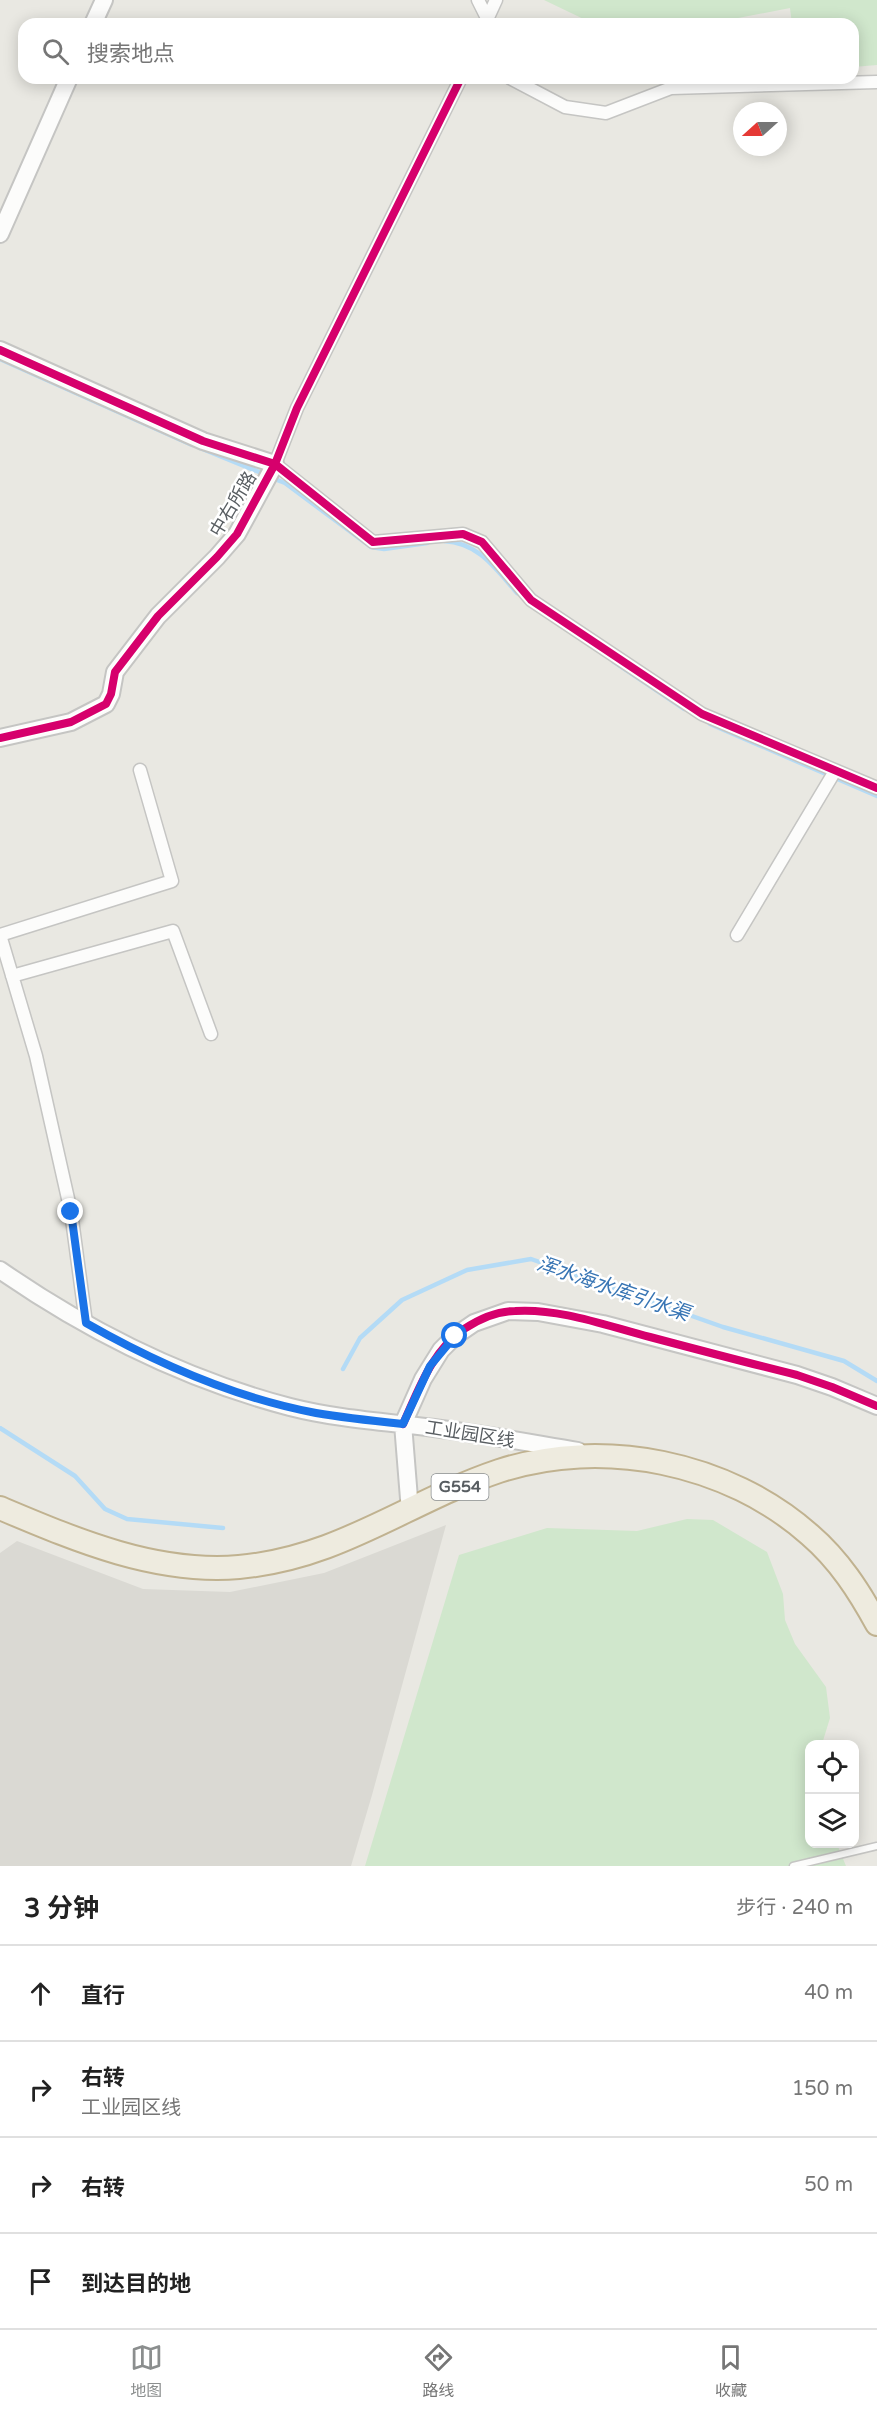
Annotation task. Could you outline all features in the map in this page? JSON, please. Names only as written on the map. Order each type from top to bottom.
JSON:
[{"type":"highway","name":"G554","points":[[0,1508],[79,1540],[135,1557],[215,1568],[271,1562],[302,1555],[347,1540],[475,1481],[521,1465],[568,1458],[613,1457],[662,1464],[700,1473],[733,1485],[776,1509],[810,1535],[831,1556],[850,1579],[877,1624]]},
{"type":"street","points":[[96,18],[104,0]]},
{"type":"street","points":[[478,0],[485,18]]},
{"type":"street","points":[[487,18],[496,0]]},
{"type":"street","points":[[859,83],[877,82]]},
{"type":"street","points":[[0,234],[66,84]]},
{"type":"street","points":[[458,84],[297,408],[270,472],[373,542],[463,534],[482,542],[531,600],[702,714],[832,775],[877,788]]},
{"type":"street","points":[[521,84],[565,107],[606,113],[671,88],[808,84]]},
{"type":"street","name":"中右所路","points":[[0,350],[270,472],[237,534],[158,616],[115,672],[111,694],[106,704],[71,722],[0,738]]},
{"type":"street","points":[[86,1323],[71,1212],[36,1056],[0,935],[172,881],[140,770]]},
{"type":"street","points":[[737,935],[832,775]]},
{"type":"street","points":[[12,976],[173,931],[211,1034]]},
{"type":"street","name":"工业园区线","points":[[0,1270],[86,1323],[152,1357],[254,1397],[315,1413],[403,1424],[613,1457]]},
{"type":"street","points":[[410,1511],[403,1424],[426,1372],[441,1350],[455,1336],[474,1323],[497,1314],[515,1311],[538,1312],[592,1322],[796,1375],[877,1406]]},
{"type":"lane","points":[[794,1866],[877,1846]]},
{"type":"shaded area","points":[[446,1525],[351,1866],[0,1866],[0,1553],[17,1541],[143,1589],[230,1592],[324,1573]]},
{"type":"green space","points":[[544,0],[877,0],[877,65],[859,66],[859,18],[791,18],[790,8],[738,18],[582,18]]},
{"type":"green space","points":[[687,1519],[713,1520],[767,1552],[783,1594],[785,1620],[795,1644],[826,1687],[830,1718],[823,1740],[805,1740],[805,1848],[839,1848],[846,1866],[365,1866],[459,1555],[547,1528],[637,1531]]},
{"type":"waterway","points":[[2,360],[192,445]]},
{"type":"waterway","points":[[200,448],[264,474]]},
{"type":"waterway","points":[[272,478],[285,483],[371,547],[384,549],[427,543]]},
{"type":"waterway","points":[[444,541],[467,546],[477,552],[517,593]]},
{"type":"waterway","points":[[614,662],[684,709]]},
{"type":"waterway","points":[[710,724],[877,796]]},
{"type":"waterway","name":"浑水海水库引水渠","points":[[343,1369],[360,1338],[402,1300],[467,1270],[531,1259],[723,1327],[844,1361],[877,1381]]},
{"type":"waterway","name":"浑水海水库引水渠","points":[[0,1428],[75,1476],[105,1509],[127,1519],[223,1528]]},
{"type":"cycle path","points":[[458,84],[297,408],[275,464],[373,542],[463,534],[482,542],[531,600],[702,714],[877,788]]},
{"type":"cycle path","points":[[0,350],[203,441],[275,464],[237,534],[158,616],[115,672],[111,694],[106,704],[71,722],[0,738]]},
{"type":"cycle path","points":[[403,1424],[427,1372],[453,1338],[482,1319],[502,1312],[515,1311],[549,1312],[600,1323],[797,1375],[877,1406]]},
{"type":"route","points":[[71,1212],[86,1323],[152,1357],[254,1397],[315,1413],[403,1424],[430,1366],[455,1336]]}]
